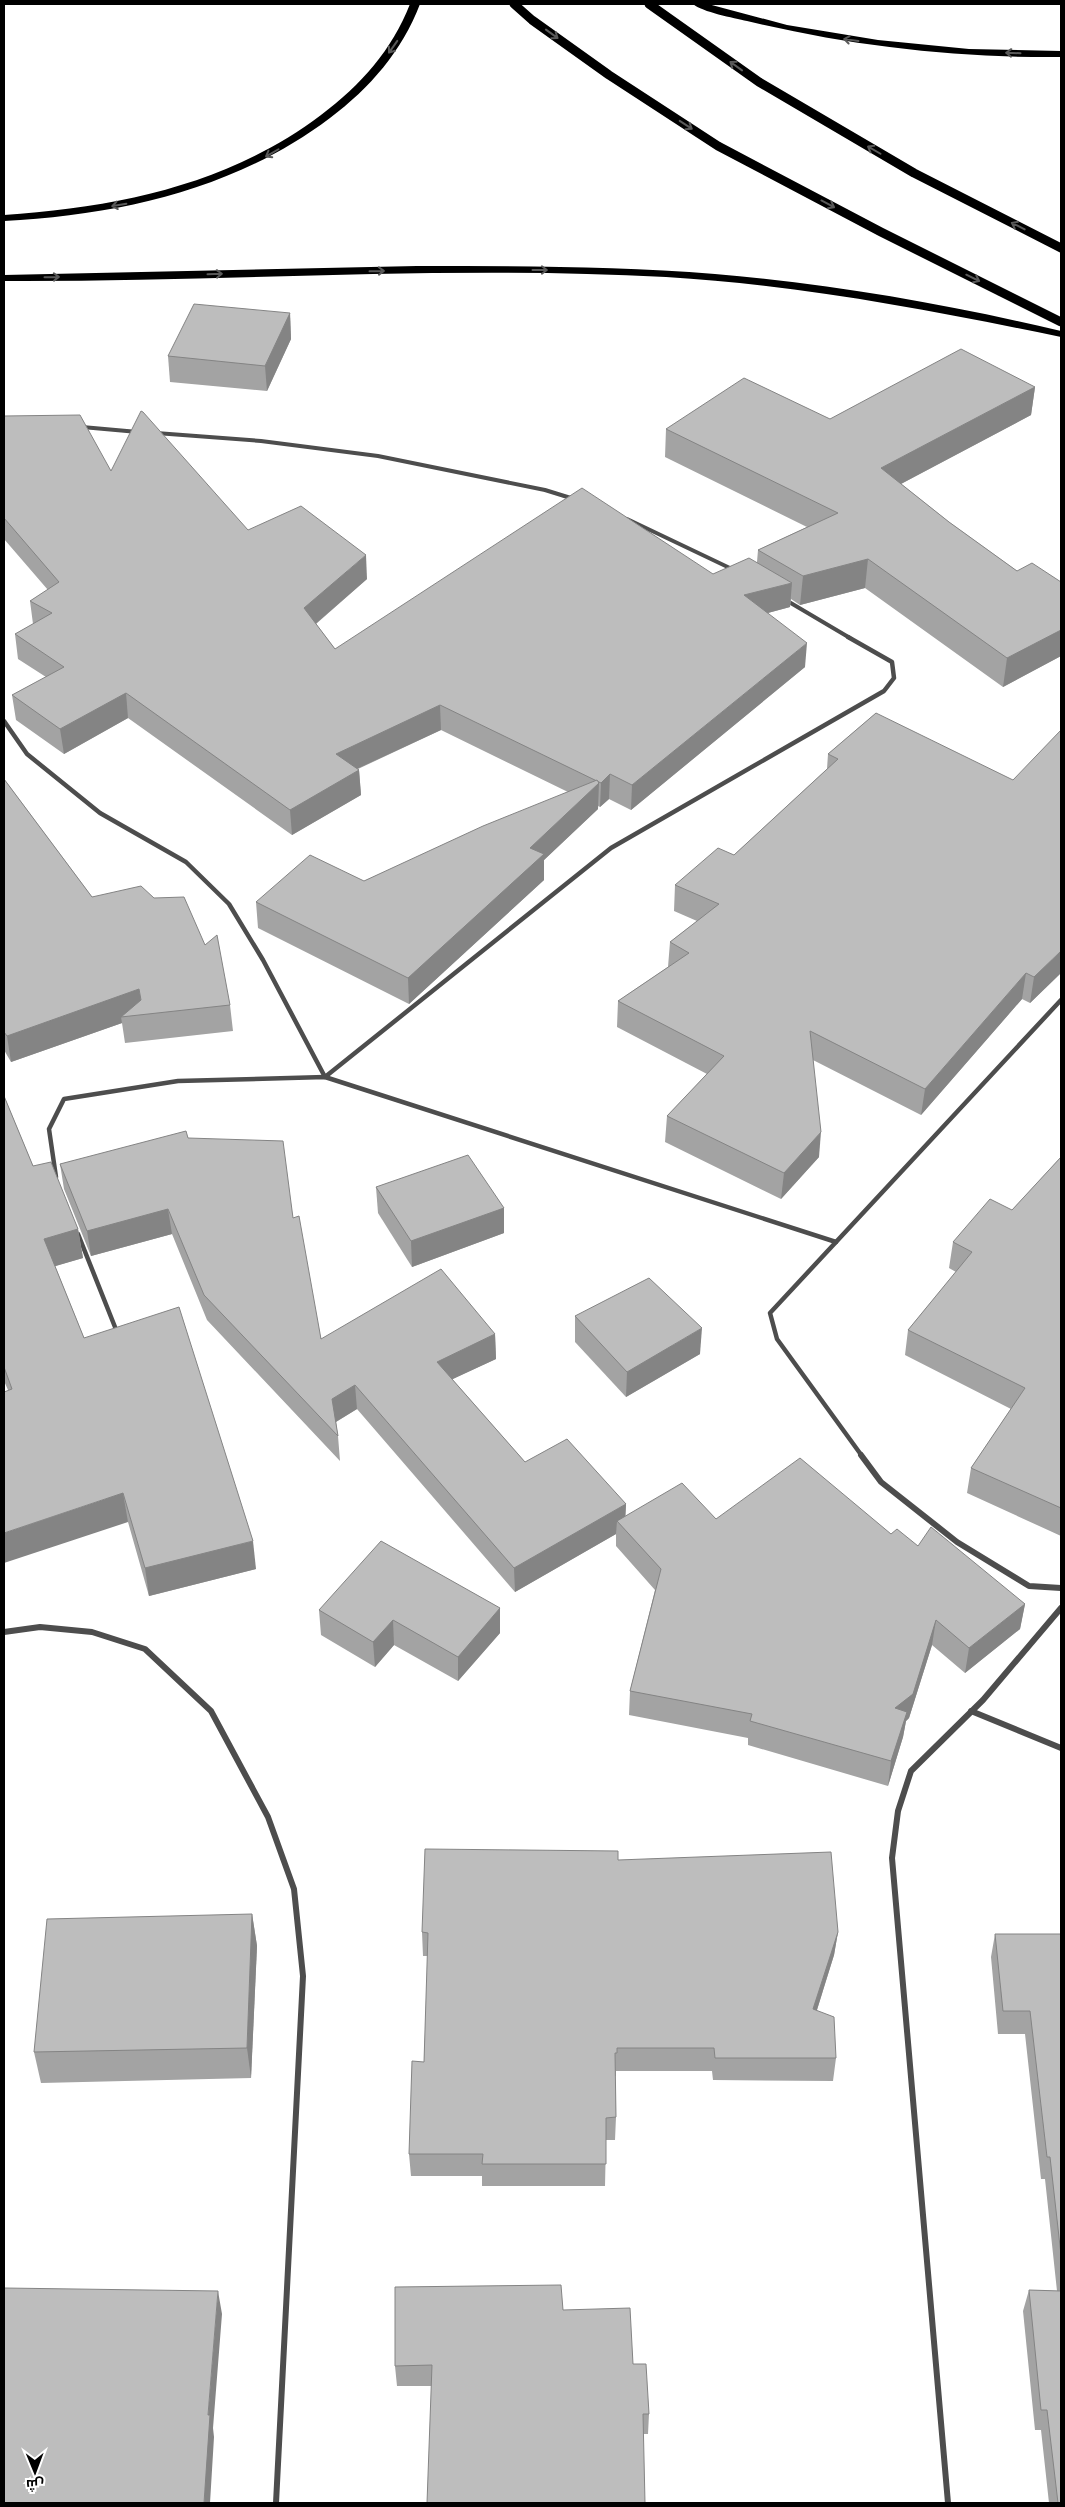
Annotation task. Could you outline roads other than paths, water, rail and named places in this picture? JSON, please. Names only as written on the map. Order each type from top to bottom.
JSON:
[{"type":"highway","points":[[4,218],[64,214],[136,202],[186,189],[252,164],[319,122],[355,92],[379,67],[398,41],[415,4]]},
{"type":"highway","points":[[698,4],[790,29],[848,39],[968,52],[1061,54]]},
{"type":"highway","points":[[4,278],[470,269],[666,274],[764,282],[862,295],[959,312],[1061,334]]},
{"type":"main road","points":[[514,4],[609,76],[718,146],[881,232],[1061,322]]},
{"type":"main road","points":[[649,4],[759,82],[914,173],[1061,248]]},
{"type":"street","points":[[73,426],[142,432]]},
{"type":"street","points":[[152,433],[261,441],[378,456],[544,490],[581,502]]},
{"type":"street","points":[[618,514],[741,574]]},
{"type":"street","points":[[325,1077],[611,848],[884,691],[894,678],[892,662],[783,598]]},
{"type":"street","points":[[4,721],[27,754],[100,813],[186,862],[229,904],[263,960],[325,1077]]},
{"type":"street","points":[[1061,1000],[770,1313],[776,1339],[880,1482],[957,1542],[1029,1586],[1061,1588]]},
{"type":"street","points":[[57,1182],[49,1128],[64,1098],[178,1081],[325,1077],[836,1242]]},
{"type":"street","points":[[75,1228],[115,1328]]},
{"type":"street","points":[[948,2503],[892,1858],[898,1811],[911,1770],[971,1711],[1061,1608]]},
{"type":"street","points":[[4,1632],[40,1628],[92,1632],[145,1649],[212,1711],[268,1817],[294,1889],[303,1976],[276,2503]]},
{"type":"street","points":[[971,1711],[1061,1748]]}]
